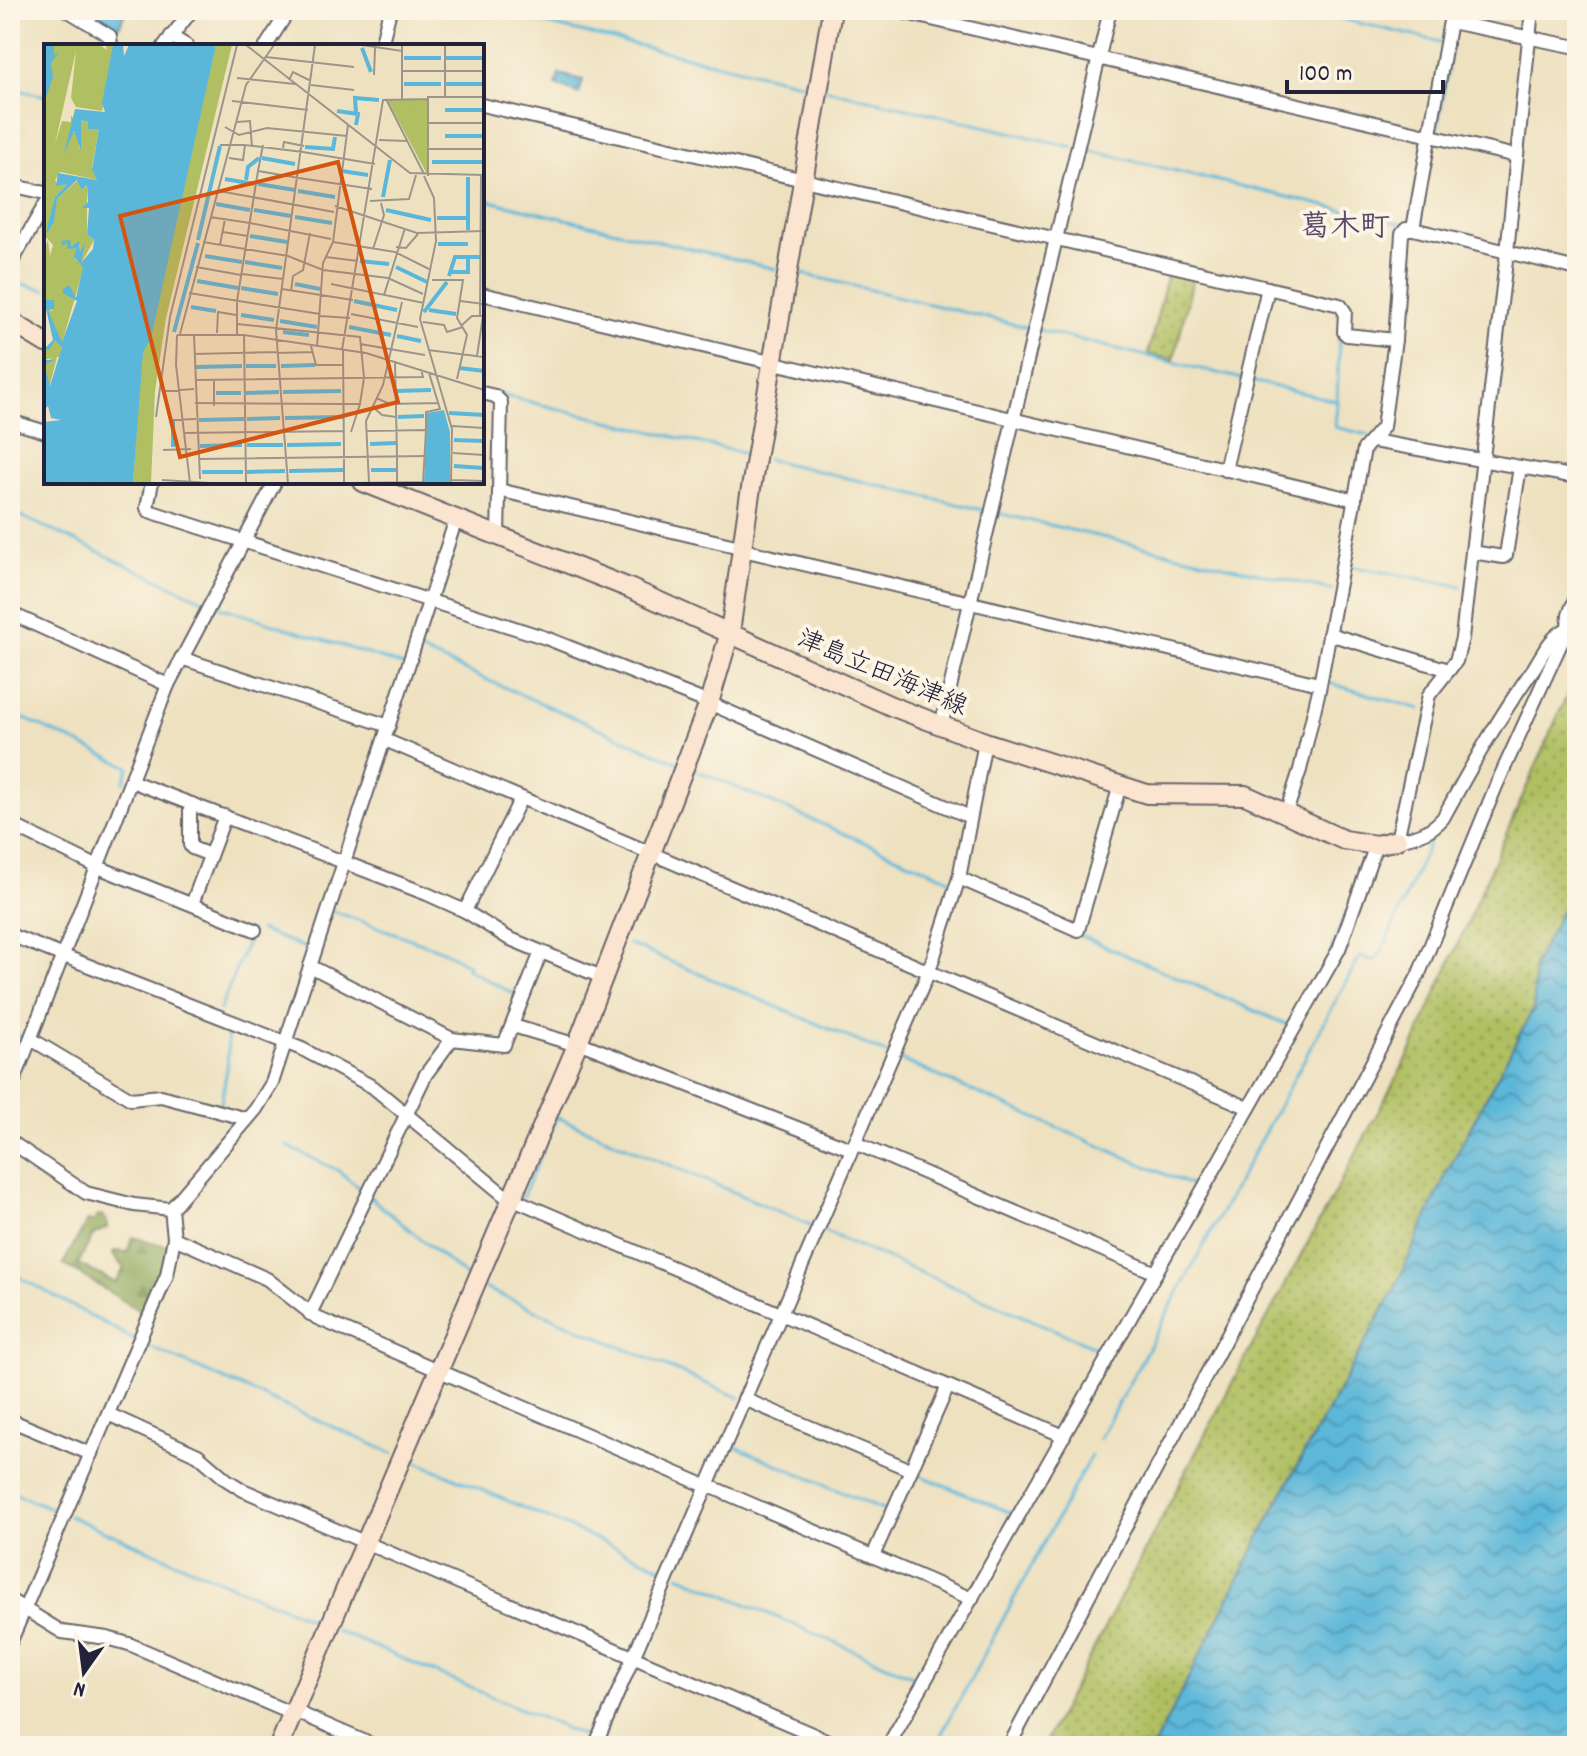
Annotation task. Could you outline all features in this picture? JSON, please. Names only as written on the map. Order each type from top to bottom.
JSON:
[{"type":"street","points":[[67,10],[110,36],[111,44]]},
{"type":"street","points":[[168,41],[187,15],[170,10]]},
{"type":"street","points":[[267,44],[289,10]]},
{"type":"street","points":[[382,44],[390,10]]},
{"type":"street","points":[[279,1746],[578,1043],[709,703],[730,632],[832,10]]},
{"type":"street","points":[[893,10],[1516,156]]},
{"type":"street","points":[[941,726],[1110,10]]},
{"type":"street","points":[[1532,10],[1462,638],[1456,661],[1429,695],[1397,840],[1433,830],[1443,818],[1493,726],[1548,647],[1560,632],[1568,628]]},
{"type":"street","points":[[1413,229],[1451,16],[1577,47]]},
{"type":"street","points":[[484,105],[1340,305],[1345,312],[1344,332],[1347,335],[1395,340]]},
{"type":"street","points":[[10,185],[44,193]]},
{"type":"street","points":[[10,265],[44,206]]},
{"type":"street","points":[[1286,813],[1300,770],[1319,684],[1364,449],[1383,427],[1395,340],[1402,234],[1406,229],[1413,229],[1577,269]]},
{"type":"street","points":[[1225,470],[1268,288]]},
{"type":"street","points":[[484,294],[1355,500]]},
{"type":"street","points":[[10,321],[44,342]]},
{"type":"street","points":[[484,393],[495,396],[501,402],[498,536]]},
{"type":"street","points":[[10,421],[44,431]]},
{"type":"street","points":[[1373,441],[1577,477]]},
{"type":"street","points":[[1472,552],[1506,555],[1520,467]]},
{"type":"street","points":[[152,484],[149,511],[546,638],[709,703],[970,817]]},
{"type":"street","points":[[10,1091],[168,685],[274,484]]},
{"type":"street","name":"津島立田海津線","points":[[368,484],[730,632],[941,726],[985,742],[1147,794],[1245,795],[1344,840],[1376,845],[1397,840]]},
{"type":"street","points":[[499,490],[1319,684]]},
{"type":"street","points":[[10,1643],[167,1275],[174,1238],[171,1209],[247,1119],[272,1083],[456,519]]},
{"type":"street","points":[[1009,1746],[1418,976],[1496,786],[1568,628],[1569,614],[1577,595]]},
{"type":"street","points":[[10,613],[168,685]]},
{"type":"street","points":[[1329,634],[1449,670]]},
{"type":"street","points":[[181,658],[389,726]]},
{"type":"street","points":[[385,740],[1249,1108]]},
{"type":"street","points":[[595,1746],[929,971],[959,878],[985,742]]},
{"type":"street","points":[[131,781],[465,911],[508,938],[604,978]]},
{"type":"street","points":[[959,878],[1078,930],[1120,785]]},
{"type":"street","points":[[465,911],[521,798]]},
{"type":"street","points":[[192,804],[190,845],[210,855]]},
{"type":"street","points":[[192,904],[225,816]]},
{"type":"street","points":[[10,824],[98,867],[255,930]]},
{"type":"street","points":[[888,1746],[1339,949],[1376,845]]},
{"type":"street","points":[[10,935],[285,1040],[373,1087],[511,1198],[1064,1436]]},
{"type":"street","points":[[310,966],[452,1039],[504,1045],[541,952]]},
{"type":"street","points":[[513,1026],[578,1043],[853,1146],[1156,1273]]},
{"type":"street","points":[[31,1039],[131,1099],[161,1096],[247,1119]]},
{"type":"street","points":[[310,1314],[426,1074],[452,1039]]},
{"type":"street","points":[[10,1141],[86,1193],[134,1205],[171,1209]]},
{"type":"street","points":[[174,1238],[267,1279],[310,1314],[437,1372],[972,1599]]},
{"type":"street","points":[[873,1556],[948,1386]]},
{"type":"street","points":[[744,1399],[911,1470]]},
{"type":"street","points":[[108,1414],[198,1455],[243,1490],[840,1746]]},
{"type":"street","points":[[10,1420],[91,1454]]},
{"type":"street","points":[[10,1600],[62,1632],[129,1644],[375,1746]]},
{"type":"green space","points":[[1169,268],[1194,274],[1174,360],[1148,354]]},
{"type":"green space","points":[[1577,672],[1577,881],[1534,965],[1535,1007],[1448,1170],[1395,1288],[1278,1501],[1154,1746],[1043,1746],[1231,1385],[1411,1051]]},
{"type":"green space","points":[[102,1215],[107,1221],[107,1228],[93,1235],[78,1264],[116,1283],[124,1268],[113,1255],[114,1251],[128,1252],[132,1237],[170,1247],[165,1274],[147,1315],[63,1264],[87,1221],[94,1222]]},
{"type":"water","points":[[79,10],[126,10],[120,25],[116,27]]},
{"type":"water","points":[[559,74],[583,80],[579,94],[556,85]]},
{"type":"water","points":[[1577,881],[1577,1746],[1154,1746],[1278,1501],[1395,1288],[1448,1170],[1534,1007],[1534,965]]},
{"type":"waterway","points":[[487,10],[808,85]]},
{"type":"waterway","points":[[1303,10],[1441,42]]},
{"type":"waterway","points":[[1437,129],[1450,54]]},
{"type":"waterway","points":[[10,88],[44,96]]},
{"type":"waterway","points":[[826,89],[1073,147]]},
{"type":"waterway","points":[[1083,149],[1402,224]]},
{"type":"waterway","points":[[484,199],[776,269]]},
{"type":"waterway","points":[[799,273],[1030,328]]},
{"type":"waterway","points":[[10,281],[44,290]]},
{"type":"waterway","points":[[1038,330],[1243,379]]},
{"type":"waterway","points":[[1337,401],[1339,338],[1345,339]]},
{"type":"waterway","points":[[1251,381],[1337,401],[1335,427],[1369,435]]},
{"type":"waterway","points":[[501,395],[746,454]]},
{"type":"waterway","points":[[767,459],[987,511]]},
{"type":"waterway","points":[[10,511],[205,601]]},
{"type":"waterway","points":[[997,513],[1332,590]]},
{"type":"waterway","points":[[1342,593],[1349,566],[1461,586]]},
{"type":"waterway","points":[[217,606],[405,666]]},
{"type":"waterway","points":[[418,650],[679,763]]},
{"type":"waterway","points":[[1325,682],[1420,709]]},
{"type":"waterway","points":[[10,712],[129,767],[124,782]]},
{"type":"waterway","points":[[696,770],[954,881]]},
{"type":"waterway","points":[[1099,1439],[1360,956],[1374,961],[1382,951],[1430,841]]},
{"type":"waterway","points":[[1332,947],[1347,910]]},
{"type":"waterway","points":[[332,912],[444,951],[468,965],[467,969],[516,995]]},
{"type":"waterway","points":[[259,930],[311,950]]},
{"type":"waterway","points":[[220,1010],[251,931]]},
{"type":"waterway","points":[[1079,935],[1288,1025]]},
{"type":"waterway","points":[[629,944],[888,1054]]},
{"type":"waterway","points":[[220,1107],[228,1055],[225,1024]]},
{"type":"waterway","points":[[10,1033],[24,1038]]},
{"type":"waterway","points":[[894,1057],[1197,1188]]},
{"type":"waterway","points":[[522,1198],[557,1117],[813,1226]]},
{"type":"waterway","points":[[287,1146],[339,1171],[365,1193]]},
{"type":"waterway","points":[[370,1197],[468,1278]]},
{"type":"waterway","points":[[821,1230],[1104,1351]]},
{"type":"waterway","points":[[10,1272],[135,1340]]},
{"type":"waterway","points":[[484,1288],[740,1398]]},
{"type":"waterway","points":[[143,1344],[393,1453]]},
{"type":"waterway","points":[[729,1444],[887,1511]]},
{"type":"waterway","points":[[935,1746],[1091,1455]]},
{"type":"waterway","points":[[408,1458],[666,1569]]},
{"type":"waterway","points":[[914,1475],[1011,1513]]},
{"type":"waterway","points":[[10,1491],[62,1513]]},
{"type":"waterway","points":[[69,1516],[322,1624]]},
{"type":"waterway","points":[[679,1575],[917,1678]]},
{"type":"waterway","points":[[335,1630],[591,1739]]},
{"type":"district","name":"葛木町","points":[[1345,225]]}]
